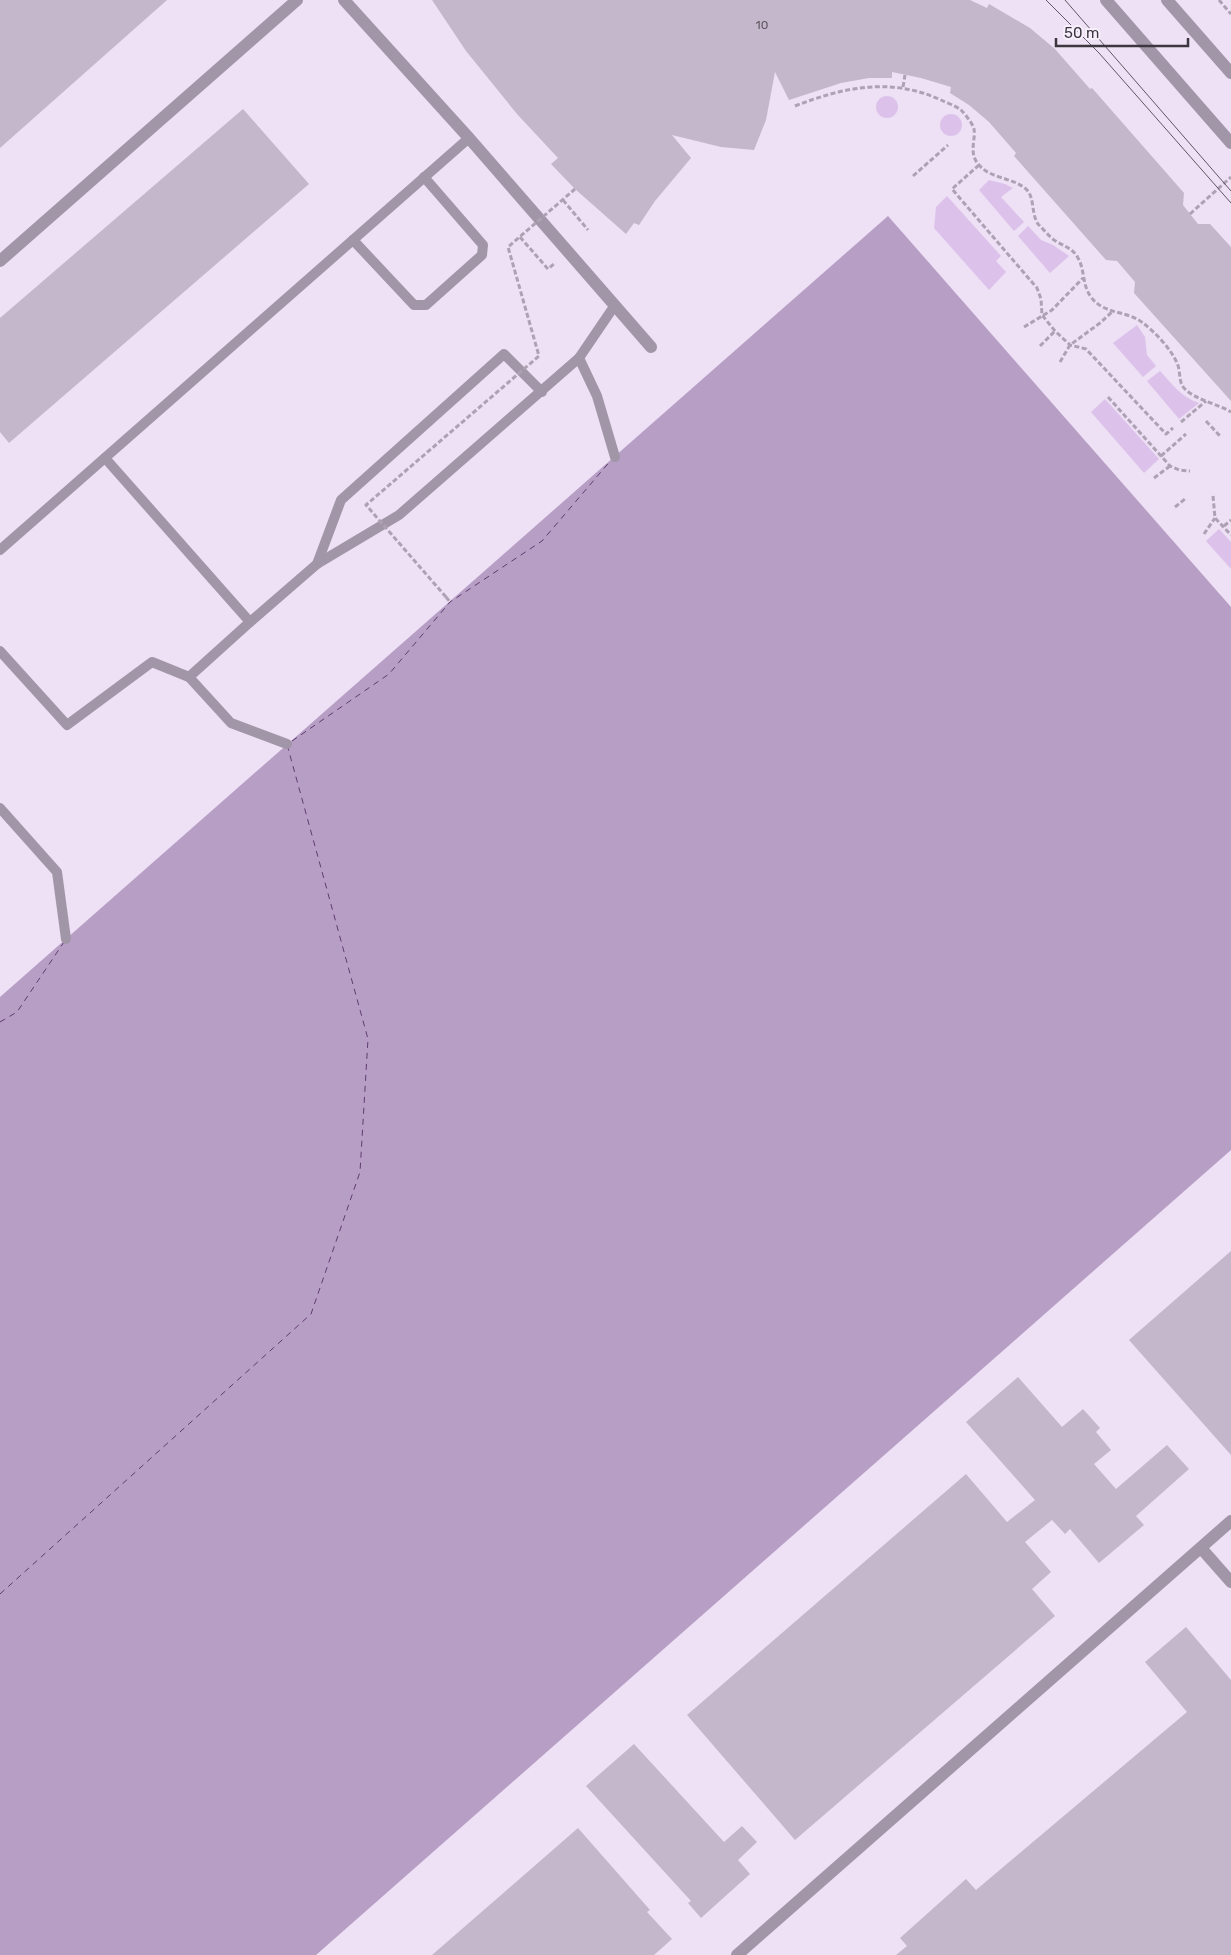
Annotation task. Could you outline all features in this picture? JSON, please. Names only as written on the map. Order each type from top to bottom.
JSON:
[{"type":"street","points":[[0,261],[297,0]]},
{"type":"street","points":[[344,0],[469,138],[651,347]]},
{"type":"street","points":[[1106,0],[1231,143]]},
{"type":"street","points":[[1168,0],[1231,73]]},
{"type":"street","points":[[737,1955],[1231,1522]]},
{"type":"street","points":[[1201,1548],[1231,1582]]},
{"type":"lane","points":[[0,550],[469,138]]},
{"type":"lane","points":[[353,240],[414,305],[426,305],[482,255],[483,244],[424,177]]},
{"type":"lane","points":[[189,677],[317,564],[399,515],[542,392],[579,358],[615,305]]},
{"type":"lane","points":[[317,564],[340,500],[504,354],[542,392]]},
{"type":"lane","points":[[579,358],[597,396],[615,457]]},
{"type":"lane","points":[[105,458],[250,622]]},
{"type":"lane","points":[[0,651],[67,725],[152,662],[189,677],[231,723],[287,744]]},
{"type":"lane","points":[[0,808],[57,872],[66,939]]},
{"type":"path","points":[[1219,0],[1231,14]]},
{"type":"path","points":[[903,87],[905,75]]},
{"type":"path","points":[[795,106],[844,90],[903,87],[930,96],[961,110],[974,129],[974,153],[979,165],[994,175],[1012,179],[1028,190],[1037,222],[1055,240],[1068,247],[1078,257],[1090,296],[1099,306],[1112,312],[1130,315],[1143,322],[1178,364],[1179,377],[1184,388],[1206,401],[1231,412]]},
{"type":"path","points":[[913,176],[948,145]]},
{"type":"path","points":[[979,165],[952,189],[1036,288],[1041,299],[1042,315],[1070,345],[1086,349],[1166,434],[1173,428]]},
{"type":"path","points":[[1190,214],[1231,177]]},
{"type":"path","points":[[450,602],[366,505],[539,356],[508,247],[575,189]]},
{"type":"path","points":[[563,200],[588,230]]},
{"type":"path","points":[[520,237],[548,269],[555,263]]},
{"type":"path","points":[[1024,327],[1052,310],[1083,278]]},
{"type":"path","points":[[1060,362],[1070,345],[1112,312]]},
{"type":"path","points":[[1040,346],[1055,331]]},
{"type":"path","points":[[1108,396],[1170,466],[1179,470],[1190,471]]},
{"type":"path","points":[[1181,422],[1206,401]]},
{"type":"path","points":[[1206,421],[1220,436]]},
{"type":"path","points":[[1161,456],[1186,434]]},
{"type":"path","points":[[1154,478],[1170,466]]},
{"type":"path","points":[[1204,534],[1214,518],[1213,496]]},
{"type":"path","points":[[1175,507],[1185,499]]},
{"type":"path","points":[[1214,518],[1231,534]]},
{"type":"path","points":[[1224,526],[1231,520]]},
{"type":"shaded area","points":[[887,96],[895,99],[898,107],[895,115],[887,118],[879,115],[876,107],[879,99]]},
{"type":"shaded area","points":[[951,114],[959,117],[962,125],[959,133],[951,136],[943,133],[940,125],[943,117]]},
{"type":"shaded area","points":[[989,180],[1013,188],[1001,197],[1024,222],[1014,231],[979,190]]},
{"type":"shaded area","points":[[947,196],[1001,256],[996,261],[1006,272],[989,290],[934,228],[936,207]]},
{"type":"shaded area","points":[[888,216],[1231,607],[1231,1150],[316,1955],[0,1955],[0,997]]},
{"type":"shaded area","points":[[1028,226],[1041,240],[1053,245],[1069,256],[1050,273],[1018,236]]},
{"type":"shaded area","points":[[1137,325],[1145,337],[1147,355],[1156,366],[1143,377],[1113,343]]},
{"type":"shaded area","points":[[1160,371],[1182,394],[1199,403],[1179,419],[1147,381]]},
{"type":"shaded area","points":[[1105,399],[1159,459],[1144,473],[1091,412]]},
{"type":"shaded area","points":[[1219,529],[1231,542],[1231,569],[1206,541]]},
{"type":"building","points":[[0,0],[167,0],[0,148]]},
{"type":"building","points":[[432,0],[970,0],[987,8],[989,4],[1030,28],[1055,49],[1090,89],[1092,88],[1184,193],[1183,205],[1198,224],[1210,224],[1231,247],[1231,401],[1134,293],[1135,282],[1117,261],[1106,260],[1014,156],[1016,153],[989,122],[969,105],[950,93],[951,87],[892,72],[892,78],[869,78],[841,83],[789,100],[775,72],[766,120],[754,150],[721,147],[672,135],[691,158],[655,201],[639,225],[634,223],[626,234],[575,189],[551,164],[558,158],[517,114],[466,51]]},
{"type":"building","points":[[243,109],[309,184],[9,443],[0,432],[0,318]]},
{"type":"building","points":[[1231,1251],[1231,1455],[1129,1340]]},
{"type":"building","points":[[1018,1377],[1062,1427],[1083,1409],[1100,1428],[1096,1432],[1111,1450],[1094,1464],[1116,1489],[1167,1445],[1189,1469],[1136,1516],[1144,1525],[1099,1563],[1070,1529],[1065,1534],[1052,1520],[1025,1542],[1051,1572],[1032,1589],[1055,1616],[795,1840],[687,1715],[966,1474],[1007,1522],[1035,1500],[966,1422]]},
{"type":"building","points":[[1186,1627],[1231,1680],[1231,1955],[896,1955],[907,1946],[900,1938],[966,1879],[976,1890],[1187,1712],[1145,1662]]},
{"type":"building","points":[[634,1744],[724,1842],[742,1826],[757,1842],[738,1860],[750,1874],[701,1918],[688,1903],[691,1901],[586,1786]]},
{"type":"building","points":[[578,1828],[650,1910],[647,1912],[672,1939],[654,1955],[432,1955]]},
{"type":"ferry route","points":[[292,741],[389,674],[450,602],[542,541],[612,459]]},
{"type":"ferry route","points":[[0,1594],[311,1314],[360,1172],[368,1039],[288,748]]},
{"type":"ferry route","points":[[0,1022],[17,1012],[64,942]]},
{"type":"tram line","points":[[1046,0],[1099,53],[1231,203]]},
{"type":"tram line","points":[[1065,0],[1231,191]]}]
